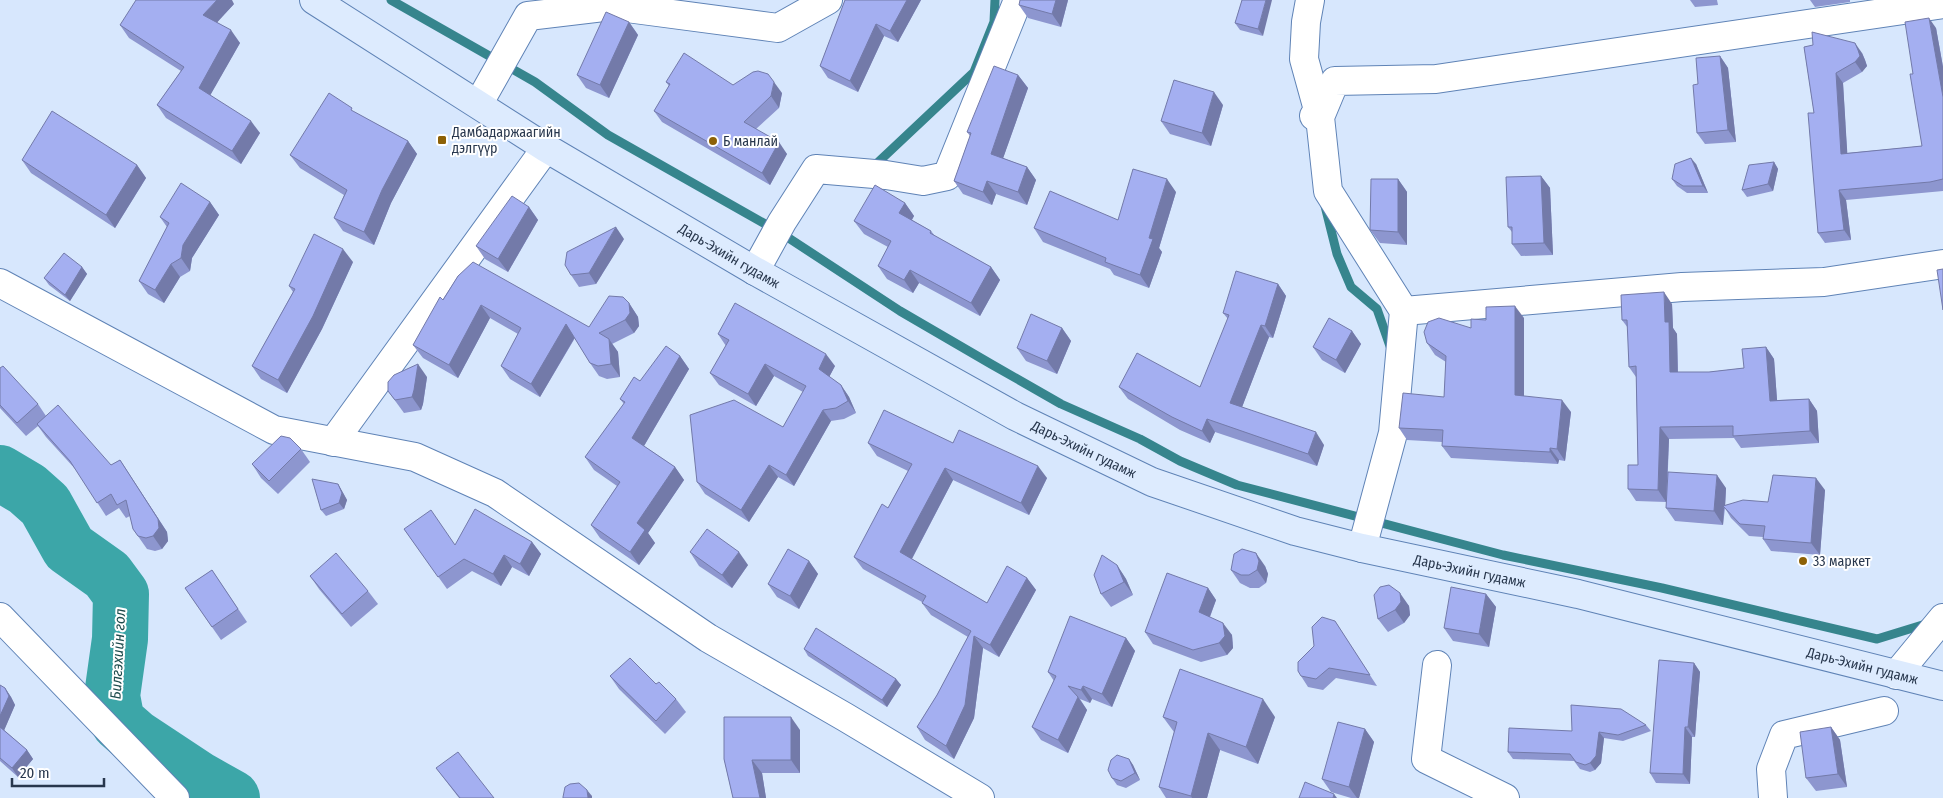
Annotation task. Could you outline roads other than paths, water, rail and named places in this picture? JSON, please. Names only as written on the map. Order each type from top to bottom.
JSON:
[{"type":"main road","name":"Дарь-Эхийн гудамж","points":[[314,0],[479,103],[546,148],[755,271],[1015,416],[1152,482],[1295,531],[1362,548],[1578,594],[1943,686]]},
{"type":"street","points":[[479,103],[528,16],[612,6],[778,28],[828,0]]},
{"type":"street","points":[[755,271],[816,169],[886,175],[923,181],[947,176],[1018,0]]},
{"type":"street","points":[[1310,0],[1306,22],[1304,59],[1328,191],[1404,311],[1393,432],[1362,548]]},
{"type":"street","points":[[1314,116],[1335,82],[1436,79],[1943,4]]},
{"type":"street","points":[[333,442],[546,148]]},
{"type":"street","points":[[1404,311],[1682,287],[1824,282],[1931,264],[1943,264]]},
{"type":"street","points":[[0,283],[274,430],[415,457],[495,493],[708,638],[980,798]]},
{"type":"street","points":[[0,617],[175,798]]},
{"type":"street","points":[[1896,675],[1943,618]]},
{"type":"street","points":[[1437,665],[1426,759],[1505,798]]},
{"type":"street","points":[[1773,798],[1771,770],[1784,735],[1884,710]]},
{"type":"waterway","points":[[391,0],[535,82],[608,135],[781,233],[900,311],[991,364],[1061,404],[1140,439],[1180,461],[1237,485],[1503,555],[1662,588],[1877,639],[1929,623]]},
{"type":"waterway","points":[[873,167],[974,72],[994,22],[995,0]]},
{"type":"waterway","points":[[1325,206],[1337,254],[1351,287],[1377,309],[1391,349]]},
{"type":"waterway","name":"Билгэхийн гол","points":[[0,473],[27,489],[45,505],[69,548],[107,575],[121,594],[120,639],[112,696],[119,723],[135,737],[200,780],[232,798]]},
{"type":"place","name":"Дамбадаржаагийн дэлгүүр","points":[[442,140]]},
{"type":"place","name":"Б манлай","points":[[713,141]]},
{"type":"place","name":"33 маркет","points":[[1803,561]]}]
